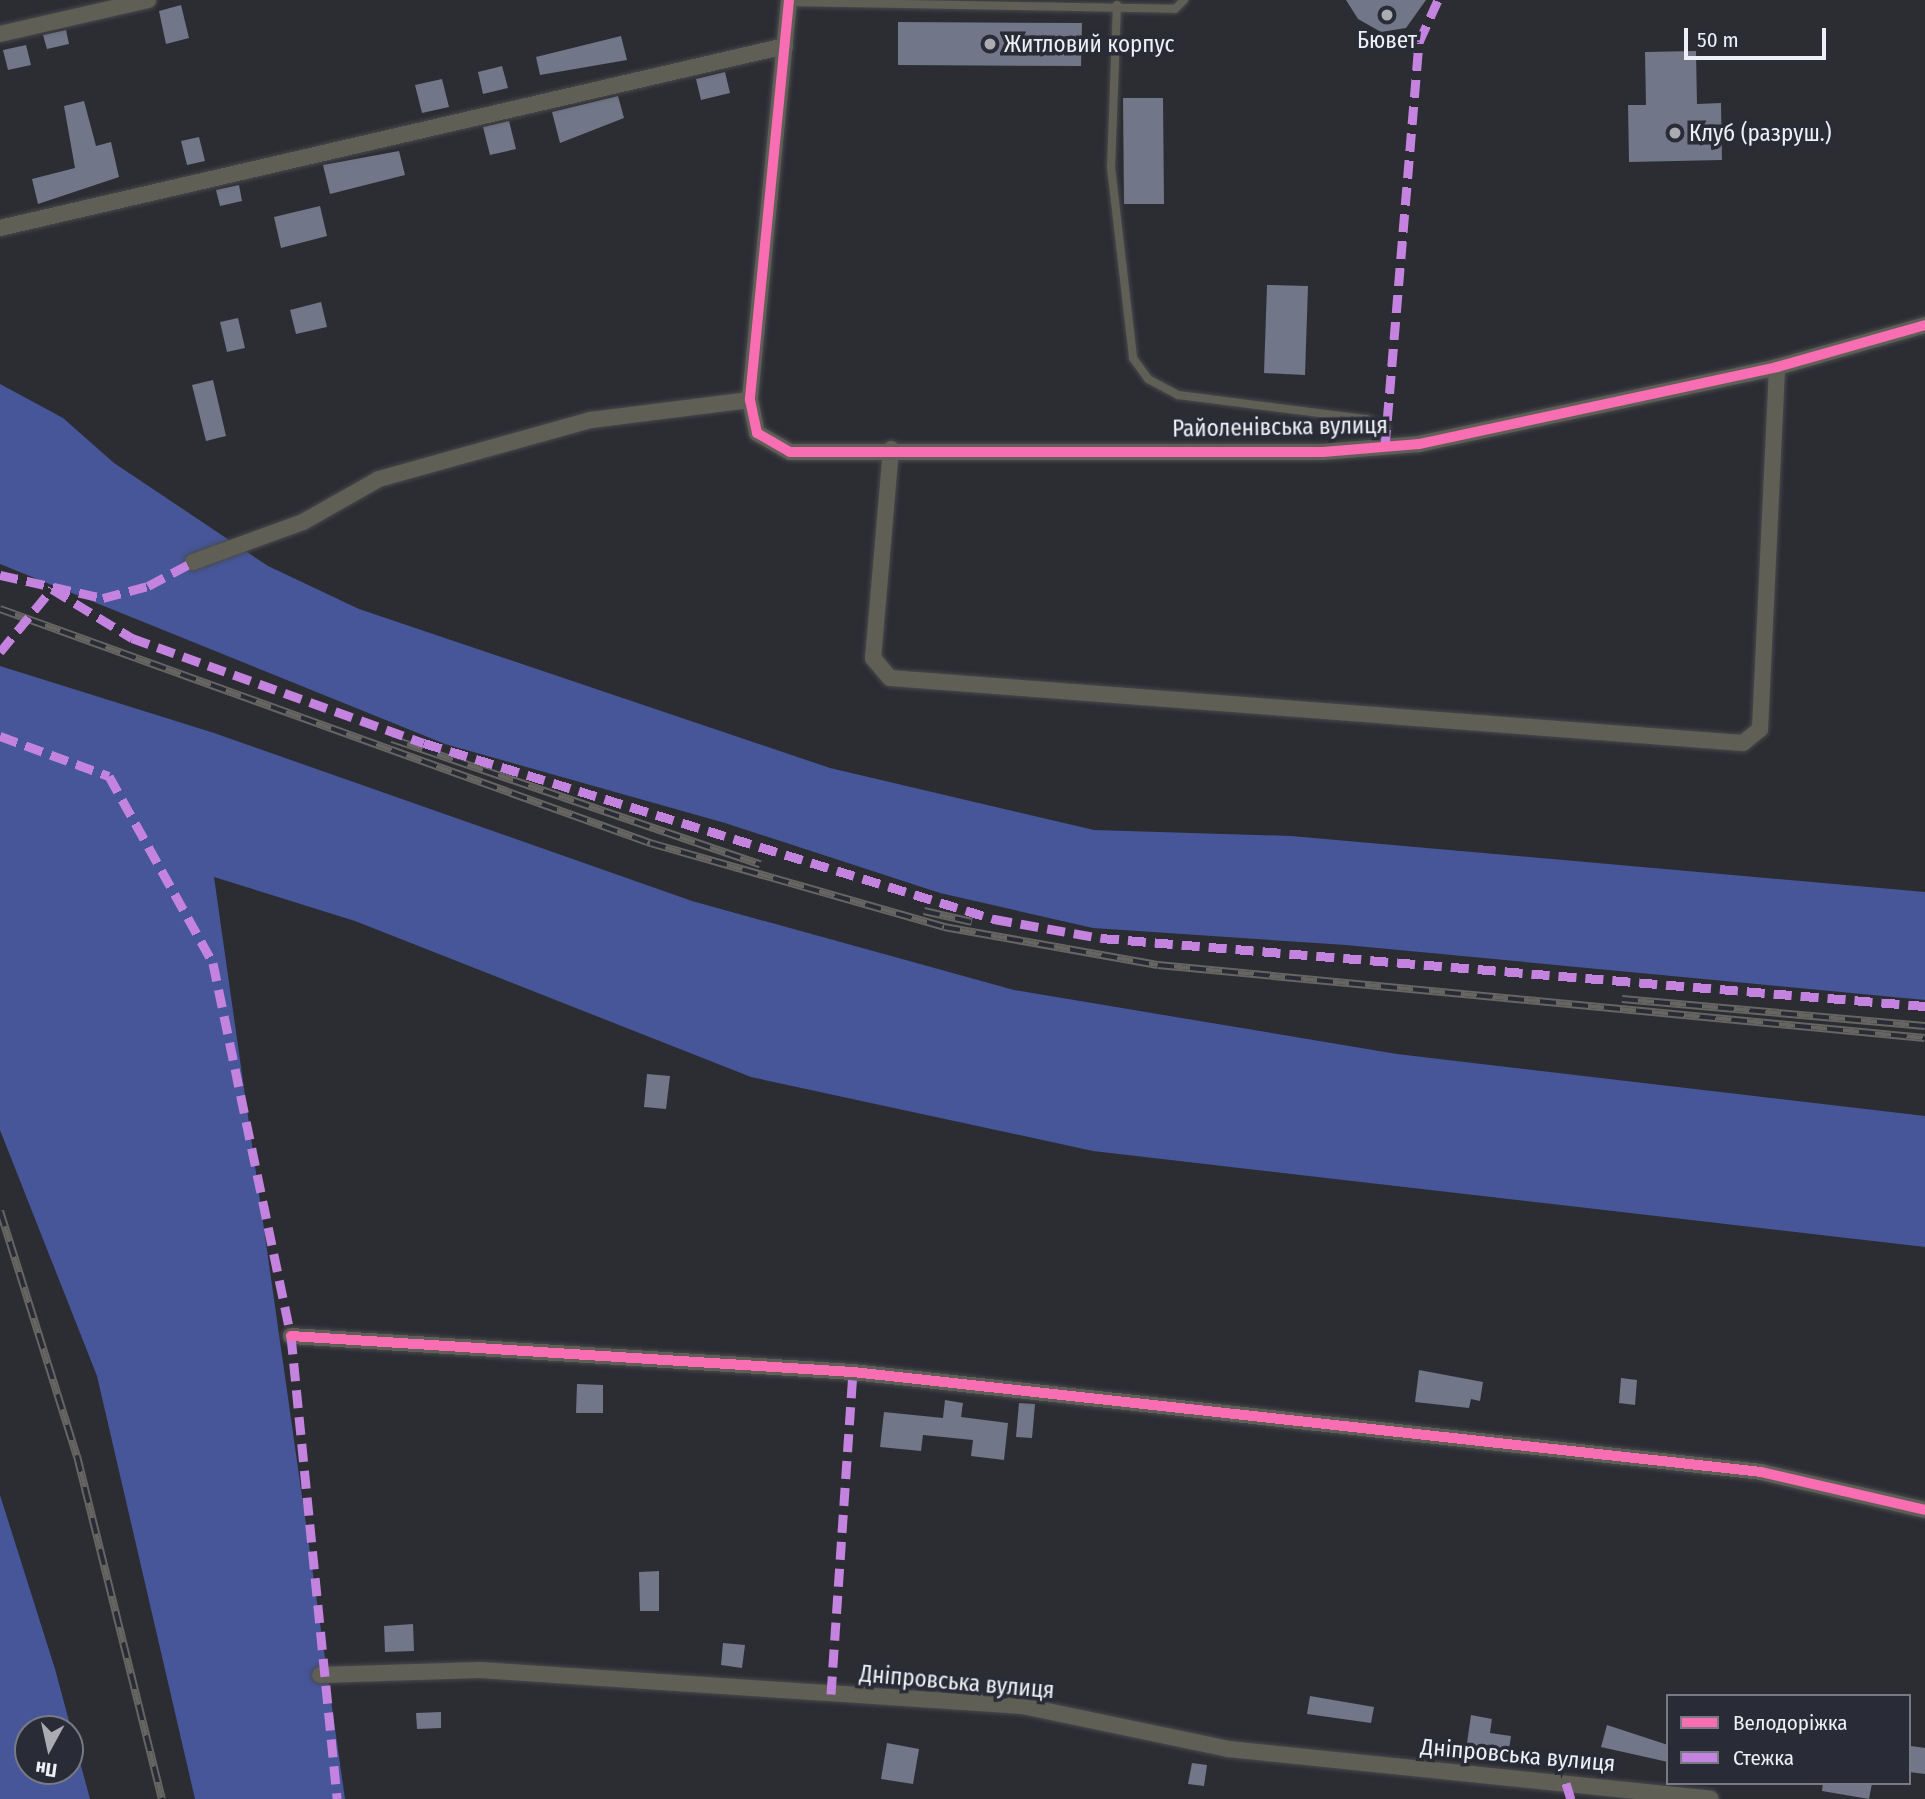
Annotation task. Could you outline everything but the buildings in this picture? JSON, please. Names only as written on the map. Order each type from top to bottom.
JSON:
[{"type":"street","points":[[0,34],[148,0]]},
{"type":"street","points":[[193,562],[303,522],[379,479],[592,421],[750,400],[789,1]]},
{"type":"street","points":[[0,228],[785,46]]},
{"type":"street","name":"Райоленівська вулиця","points":[[750,400],[757,433],[790,452],[891,449],[1323,452],[1385,447],[1777,367],[1925,325]]},
{"type":"street","points":[[891,449],[873,658],[890,678],[1743,743],[1760,729],[1777,367]]},
{"type":"street","points":[[290,1336],[853,1372],[1761,1472],[1925,1510]]},
{"type":"street","name":"Дніпровська вулиця","points":[[320,1675],[480,1670],[1023,1706],[1229,1749],[1710,1799]]},
{"type":"lane","points":[[789,1],[1117,5],[1175,9],[1184,0]]},
{"type":"lane","points":[[1117,5],[1111,167],[1133,358],[1148,379],[1178,395],[1366,419],[1387,428]]},
{"type":"shaded area","points":[[0,384],[63,418],[114,463],[268,566],[359,609],[830,768],[1094,830],[1291,836],[1925,892],[1925,1000],[1346,945],[1093,928],[940,893],[725,823],[445,744],[0,564]]},
{"type":"shaded area","points":[[0,666],[214,733],[692,901],[1014,990],[1397,1054],[1925,1116],[1925,1247],[1093,1151],[751,1077],[355,921],[214,877],[345,1799],[195,1799],[97,1376],[0,1130]]},
{"type":"shaded area","points":[[0,1495],[67,1715],[14,1715],[14,1785],[84,1785],[84,1777],[90,1799],[0,1799]]},
{"type":"railway","points":[[0,609],[650,843],[944,927],[1158,965],[1925,1038]]},
{"type":"railway","points":[[392,739],[760,864]]},
{"type":"railway","points":[[924,911],[972,922]]},
{"type":"railway","points":[[1622,999],[1925,1026]]},
{"type":"railway","points":[[0,1211],[77,1456],[162,1799]]},
{"type":"marked path","points":[[1385,447],[1419,42],[1438,0]]},
{"type":"marked path","points":[[0,575],[103,598],[148,586],[193,562]]},
{"type":"marked path","points":[[0,652],[52,589],[132,638],[424,743],[994,919],[1101,938],[1925,1006]]},
{"type":"marked path","points":[[0,736],[109,776],[213,963],[291,1336],[337,1799]]},
{"type":"marked path","points":[[831,1694],[853,1372]]},
{"type":"marked path","points":[[1566,1783],[1571,1799]]},
{"type":"cycle path","points":[[789,0],[750,400],[757,433],[790,452],[1323,452],[1419,444],[1777,367],[1925,325]]},
{"type":"cycle path","points":[[291,1336],[853,1372],[1761,1472],[1925,1510]]},
{"type":"place","name":"Бювет","points":[[1387,15]]},
{"type":"place","name":"Житловий корпус","points":[[990,44]]},
{"type":"place","name":"Клуб (разруш.)","points":[[1675,133]]}]
